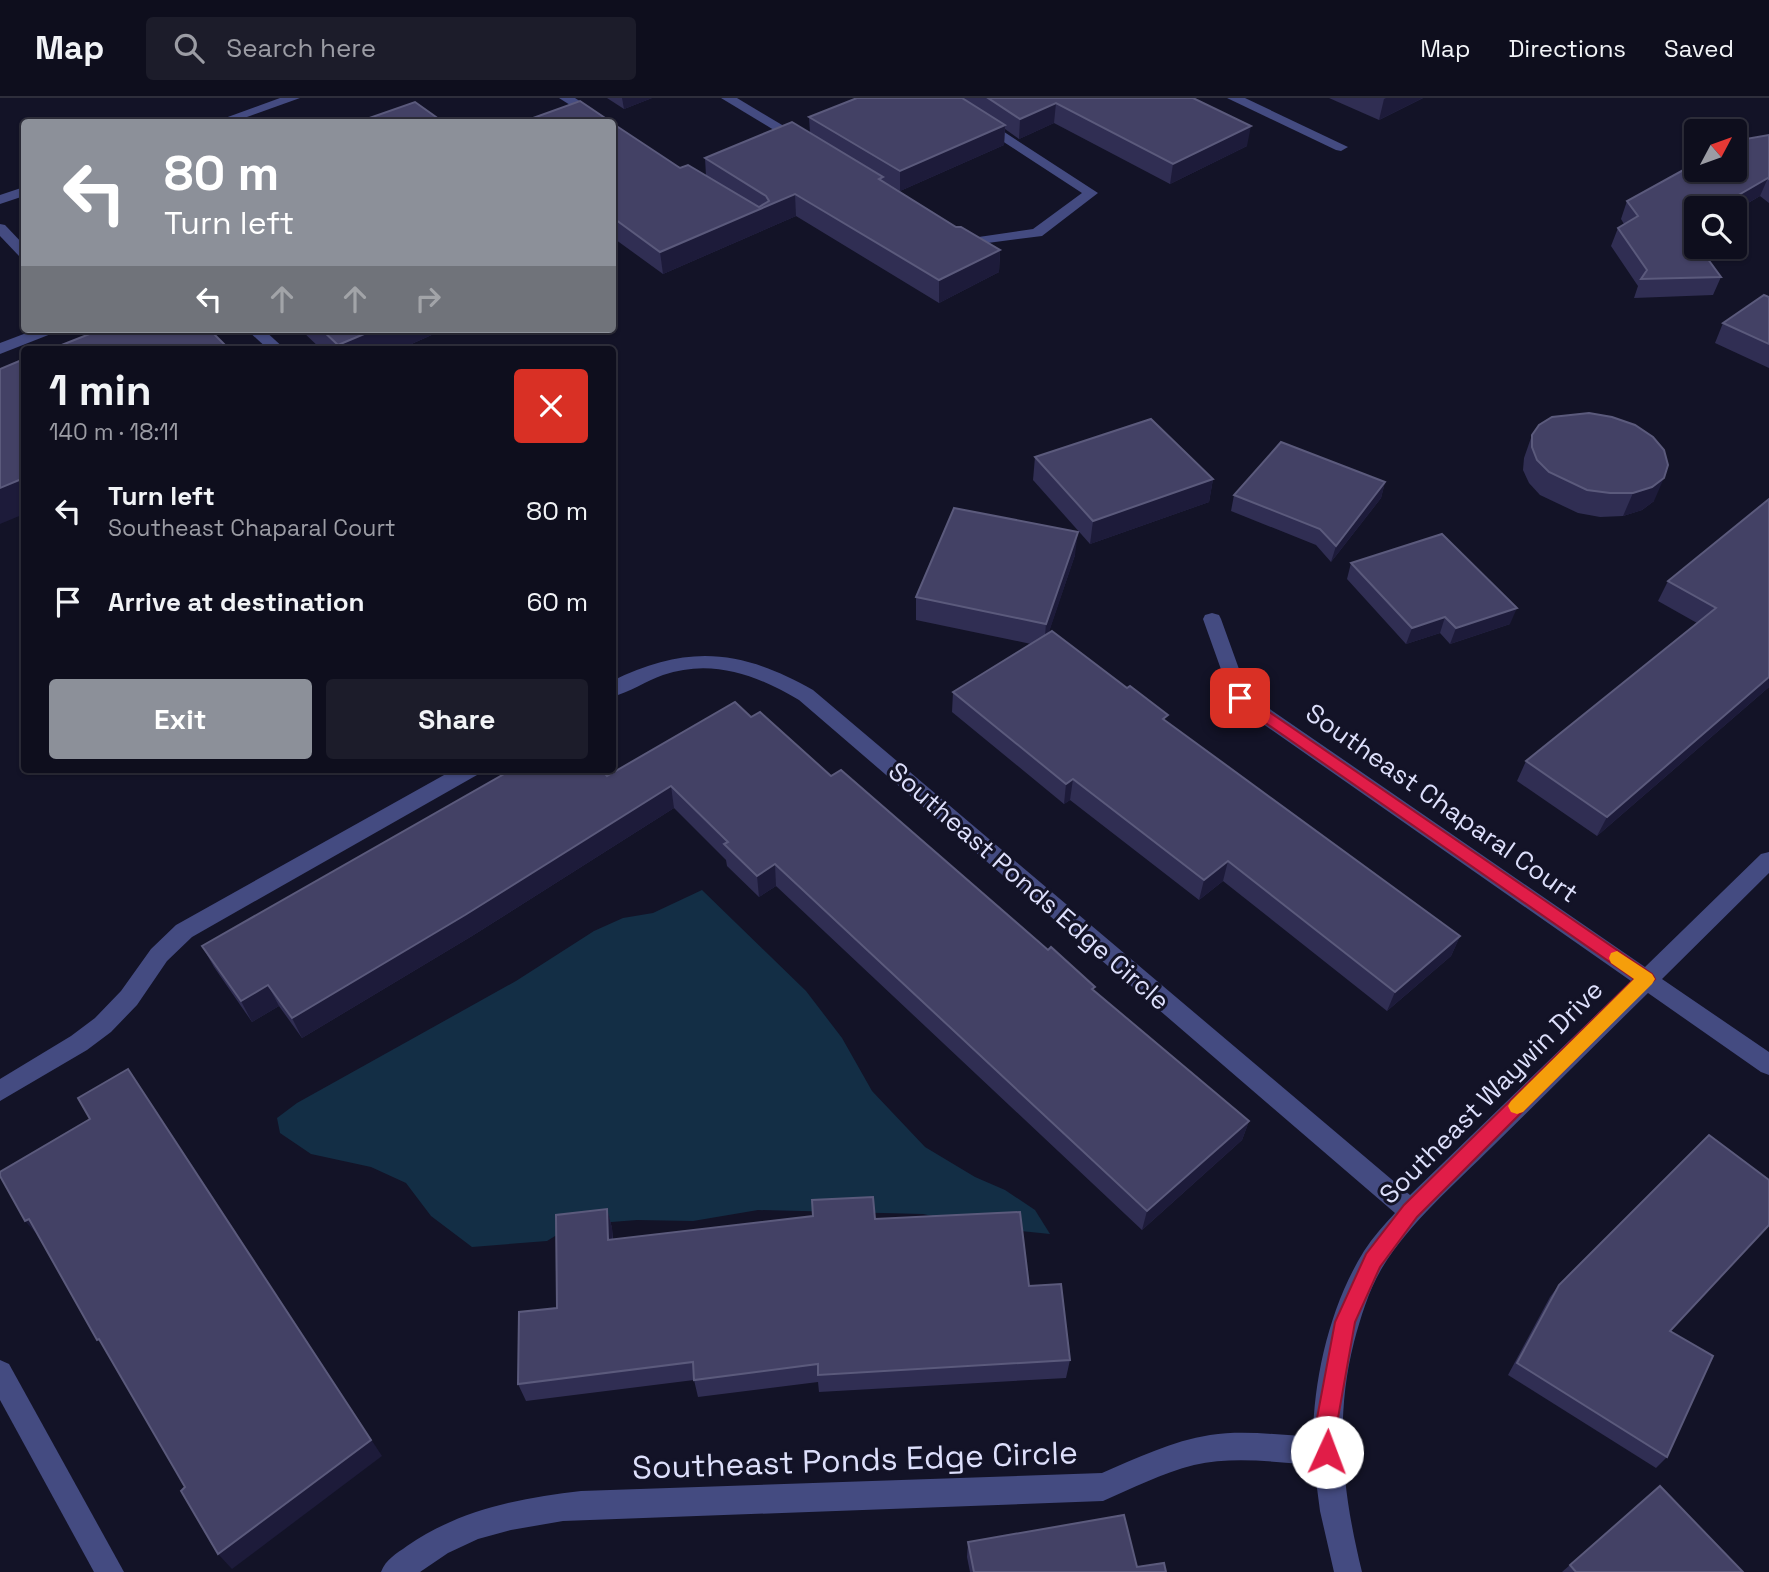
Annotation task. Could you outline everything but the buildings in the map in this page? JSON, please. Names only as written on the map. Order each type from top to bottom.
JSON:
[{"type":"street","points":[[230,119],[293,98]]},
{"type":"street","points":[[566,98],[601,119]]},
{"type":"street","points":[[727,98],[820,151]]},
{"type":"street","points":[[943,98],[1091,193],[1037,233],[962,244],[951,237]]},
{"type":"street","points":[[1234,98],[1341,147]]},
{"type":"street","points":[[0,200],[21,192]]},
{"type":"street","points":[[0,228],[21,250]]},
{"type":"street","points":[[0,349],[41,333]]},
{"type":"street","points":[[259,333],[273,346]]},
{"type":"street","name":"Southeast Chaparal Court","points":[[1212,619],[1240,698],[1769,1065]]},
{"type":"street","name":"Southeast Ponds Edge Circle","points":[[616,688],[635,677],[674,664],[699,660],[764,670],[806,695],[1410,1211]]},
{"type":"street","points":[[0,1091],[79,1043],[103,1024],[129,998],[159,955],[184,931],[465,773]]},
{"type":"street","name":"Southeast Waywin Drive","points":[[1348,1572],[1337,1527],[1327,1452],[1328,1418],[1345,1322],[1373,1260],[1410,1211],[1769,860]]},
{"type":"street","points":[[0,1373],[110,1572]]},
{"type":"street","name":"Southeast Ponds Edge Circle","points":[[395,1572],[444,1539],[486,1522],[528,1510],[581,1505],[1103,1487],[1188,1454],[1226,1447],[1327,1452]]},
{"type":"water","points":[[702,890],[806,991],[842,1038],[872,1091],[925,1147],[975,1177],[1005,1190],[1035,1210],[1050,1234],[984,1227],[923,1214],[758,1210],[693,1221],[637,1220],[573,1225],[547,1241],[472,1247],[431,1216],[406,1183],[371,1167],[311,1154],[280,1133],[277,1118],[297,1103],[516,981],[594,931],[623,918],[653,913]]},
{"type":"slow traffic","points":[[1517,1106],[1646,979],[1617,958]]},
{"type":"route","points":[[1240,698],[1646,979],[1410,1211],[1373,1260],[1345,1322],[1328,1418],[1327,1452]]}]
